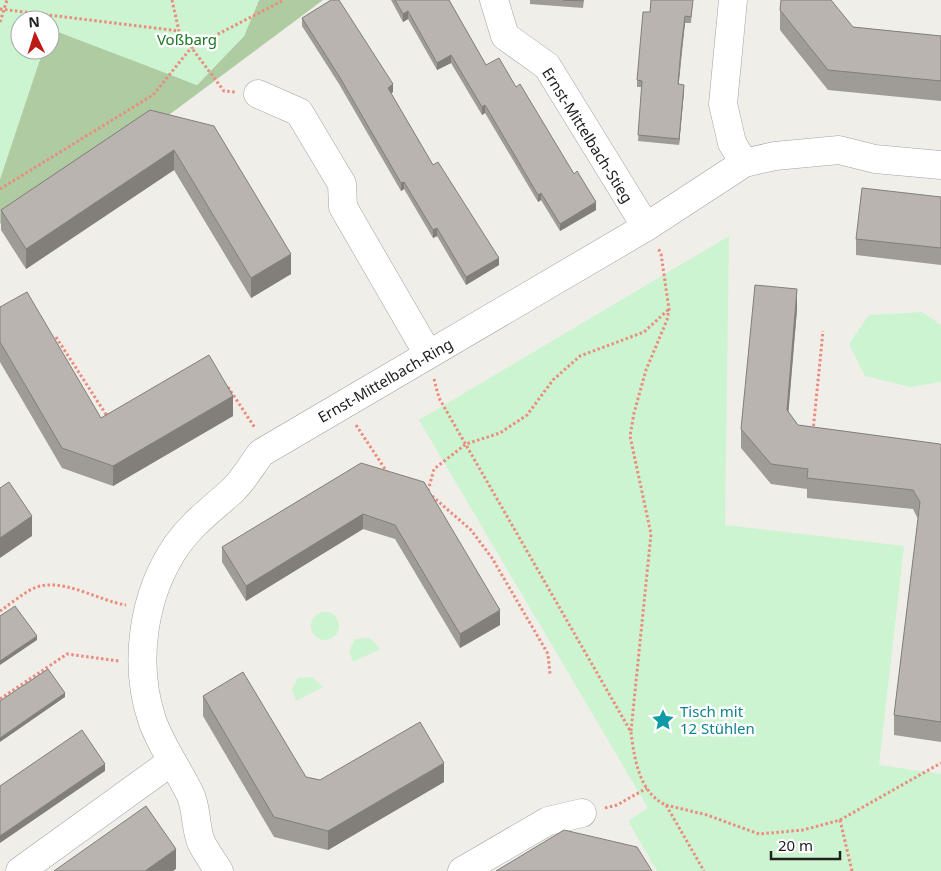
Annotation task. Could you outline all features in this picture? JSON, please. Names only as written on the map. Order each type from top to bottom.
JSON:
[{"type":"street","name":"Ernst-Mittelbach-Stieg","points":[[494,0],[505,36],[547,66],[646,227]]},
{"type":"street","points":[[733,0],[723,104],[732,143],[744,163]]},
{"type":"street","points":[[258,94],[299,112],[342,184],[343,207],[428,354]]},
{"type":"street","name":"Ernst-Mittelbach-Ring","points":[[219,871],[201,841],[190,795],[171,762],[152,720],[145,694],[142,664],[143,636],[149,608],[161,573],[177,545],[199,518],[234,488],[261,453],[646,227],[744,163],[775,156],[839,150],[876,158],[941,165]]},
{"type":"street","points":[[20,871],[171,762]]},
{"type":"street","points":[[462,871],[548,821],[582,813]]},
{"type":"path","points":[[0,22],[2,9],[7,0]]},
{"type":"path","points":[[172,0],[179,31],[224,90],[258,94]]},
{"type":"path","points":[[0,190],[153,95],[191,48],[284,0]]},
{"type":"path","points":[[2,9],[179,31]]},
{"type":"path","points":[[646,227],[661,254],[669,309],[667,320],[646,370],[634,413],[630,436],[651,534],[631,732],[634,761],[646,788],[657,801],[666,805],[707,816],[759,834],[803,830],[840,820],[941,763]]},
{"type":"path","points":[[428,492],[434,469],[466,444],[500,434],[527,415],[553,380],[580,356],[644,332],[669,309]]},
{"type":"path","points":[[813,435],[822,331]]},
{"type":"path","points":[[56,337],[106,416],[115,411]]},
{"type":"path","points":[[428,354],[439,398],[631,732]]},
{"type":"path","points":[[225,383],[268,448]]},
{"type":"path","points":[[342,404],[392,480]]},
{"type":"path","points":[[419,488],[428,492],[471,530],[492,558],[548,654],[550,674]]},
{"type":"path","points":[[0,611],[33,588],[49,586],[62,586],[119,604],[149,608]]},
{"type":"path","points":[[0,699],[67,654],[142,664]]},
{"type":"path","points":[[582,813],[617,805],[646,788]]},
{"type":"path","points":[[666,805],[704,871]]},
{"type":"path","points":[[840,820],[852,871]]},
{"type":"green space","name":"Voßbarg","points":[[0,0],[259,0],[244,36],[197,85],[60,33],[60,10],[10,10],[10,60],[40,60],[0,179]]},
{"type":"green space","points":[[259,0],[323,0],[138,138],[0,224],[0,179],[40,60],[60,60],[60,31],[197,85],[244,36]]},
{"type":"green space","points":[[729,236],[725,525],[904,546],[879,765],[941,774],[941,871],[657,871],[628,821],[648,808],[419,420]]},
{"type":"green space","points":[[922,312],[941,325],[941,382],[910,387],[865,376],[849,344],[869,315]]},
{"type":"green space","points":[[325,612],[335,616],[339,626],[335,636],[325,640],[315,636],[311,626],[315,616]]},
{"type":"green space","points":[[370,638],[380,649],[353,662],[349,651],[355,639]]},
{"type":"green space","points":[[312,677],[323,687],[296,701],[292,689],[298,678]]},
{"type":"building","points":[[331,0],[339,0],[393,84],[388,88],[433,165],[438,162],[499,258],[466,277],[437,228],[433,230],[404,182],[401,183],[339,76],[302,18]]},
{"type":"building","points":[[395,0],[449,0],[486,65],[499,58],[516,87],[520,84],[574,174],[577,171],[596,202],[560,224],[541,193],[538,195],[485,105],[482,107],[451,55],[437,63],[408,11],[403,14]]},
{"type":"building","points":[[651,0],[693,0],[691,17],[685,16],[681,49],[678,84],[684,85],[679,139],[638,135],[642,81],[637,80],[643,12],[650,12]]},
{"type":"building","points":[[781,0],[831,0],[853,27],[941,36],[941,81],[828,70],[780,10]]},
{"type":"building","points":[[150,110],[214,126],[291,254],[251,278],[174,150],[26,249],[1,210]]},
{"type":"building","points":[[862,188],[941,197],[941,248],[856,239]]},
{"type":"building","points":[[755,285],[797,289],[787,410],[798,425],[941,445],[941,722],[894,715],[920,502],[913,490],[807,478],[808,469],[771,464],[741,429]]},
{"type":"building","points":[[27,292],[101,418],[209,355],[233,396],[113,466],[62,448],[0,342],[0,307]]},
{"type":"building","points":[[361,463],[424,482],[500,610],[460,634],[395,525],[363,514],[246,586],[222,547]]},
{"type":"building","points":[[9,482],[32,516],[0,538],[0,488]]},
{"type":"building","points":[[15,606],[37,636],[0,661],[0,616]]},
{"type":"building","points":[[48,669],[65,693],[0,738],[0,701]]},
{"type":"building","points":[[243,672],[306,777],[320,780],[420,722],[444,763],[328,831],[274,817],[203,696]]},
{"type":"building","points":[[82,730],[105,764],[0,836],[0,786]]},
{"type":"building","points":[[146,806],[176,849],[145,871],[54,871]]},
{"type":"building","points":[[564,830],[637,847],[652,871],[496,871]]},
{"type":"place","name":"Tisch mit 12 Stühlen","points":[[663,720]]}]
